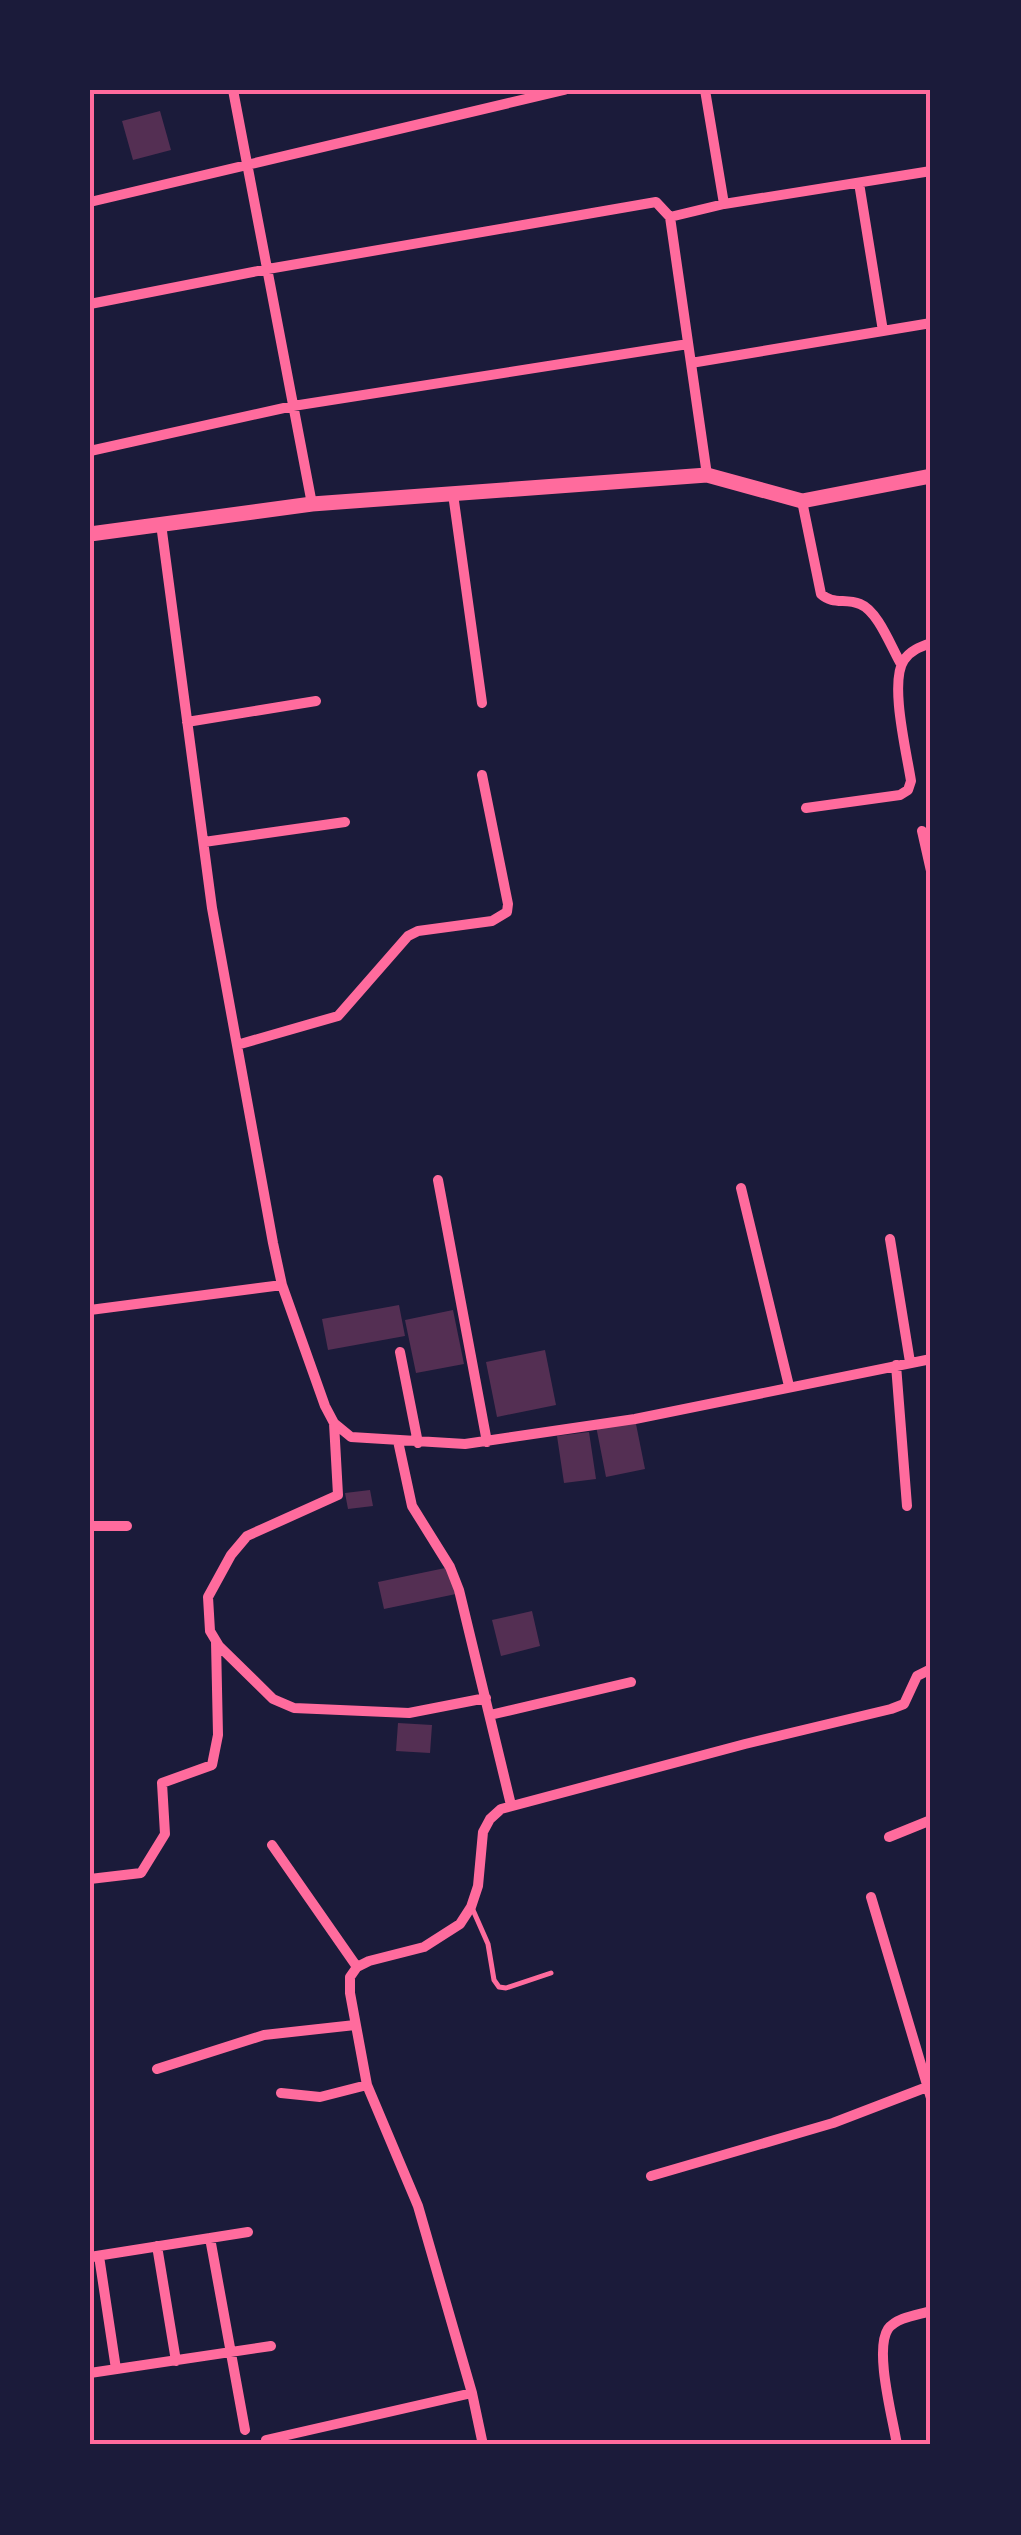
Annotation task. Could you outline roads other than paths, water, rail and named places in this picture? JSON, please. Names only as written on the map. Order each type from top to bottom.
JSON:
[{"type":"main road","points":[[90,534],[312,504],[707,475],[802,501],[931,476]]},
{"type":"street","points":[[233,90],[312,504]]},
{"type":"street","points":[[90,202],[564,90]]},
{"type":"street","points":[[705,90],[724,204]]},
{"type":"street","points":[[670,217],[724,204],[931,171]]},
{"type":"street","points":[[860,183],[882,331]]},
{"type":"street","points":[[90,304],[656,202],[670,217],[707,475]]},
{"type":"street","points":[[690,363],[931,323]]},
{"type":"street","points":[[90,451],[293,406],[688,344]]},
{"type":"street","points":[[453,494],[482,702]]},
{"type":"street","points":[[802,501],[821,594],[828,601],[862,604],[870,611],[901,664]]},
{"type":"street","points":[[160,524],[204,842],[282,1285],[334,1423],[351,1436],[418,1443],[486,1442],[635,1418],[931,1359]]},
{"type":"street","points":[[806,808],[900,795],[908,790],[898,688],[901,664],[912,650],[931,643]]},
{"type":"street","points":[[187,722],[316,701]]},
{"type":"street","points":[[237,1045],[338,1016],[400,943],[418,931],[492,921],[507,912],[482,775]]},
{"type":"street","points":[[204,842],[345,822]]},
{"type":"street","points":[[922,831],[931,872]]},
{"type":"street","points":[[438,1180],[486,1442]]},
{"type":"street","points":[[741,1188],[788,1386]]},
{"type":"street","points":[[890,1239],[910,1362]]},
{"type":"street","points":[[90,1310],[282,1285]]},
{"type":"street","points":[[400,1352],[418,1443]]},
{"type":"street","points":[[896,1365],[906,1506]]},
{"type":"street","points":[[90,1879],[141,1873],[165,1834],[162,1784],[212,1765],[218,1736],[216,1641],[207,1614],[208,1597],[230,1554],[248,1536],[338,1495],[334,1423]]},
{"type":"street","points":[[398,1441],[412,1506],[452,1571],[511,1805]]},
{"type":"street","points":[[90,1526],[127,1526]]},
{"type":"street","points":[[216,1641],[273,1699],[294,1708],[408,1713],[486,1698]]},
{"type":"street","points":[[482,2445],[472,2393],[418,2206],[367,2085],[350,1977],[368,1961],[424,1947],[460,1924],[478,1886],[483,1832],[490,1819],[511,1805],[891,1709],[904,1704],[917,1676],[931,1669]]},
{"type":"street","points":[[490,1715],[631,1682]]},
{"type":"street","points":[[889,1837],[931,1820]]},
{"type":"street","points":[[272,1845],[357,1967]]},
{"type":"street","points":[[651,2176],[929,2093],[872,1897]]},
{"type":"street","points":[[157,2069],[264,2034],[355,2025]]},
{"type":"street","points":[[281,2093],[320,2097],[367,2085]]},
{"type":"street","points":[[116,2369],[94,2256],[248,2232]]},
{"type":"street","points":[[210,2238],[245,2430]]},
{"type":"street","points":[[157,2246],[176,2360]]},
{"type":"street","points":[[897,2445],[883,2341],[897,2321],[931,2311]]},
{"type":"street","points":[[90,2373],[271,2346]]},
{"type":"street","points":[[266,2440],[472,2393]]},
{"type":"lane","points":[[471,1907],[488,1944],[494,1980],[499,1987],[551,1973]]}]
